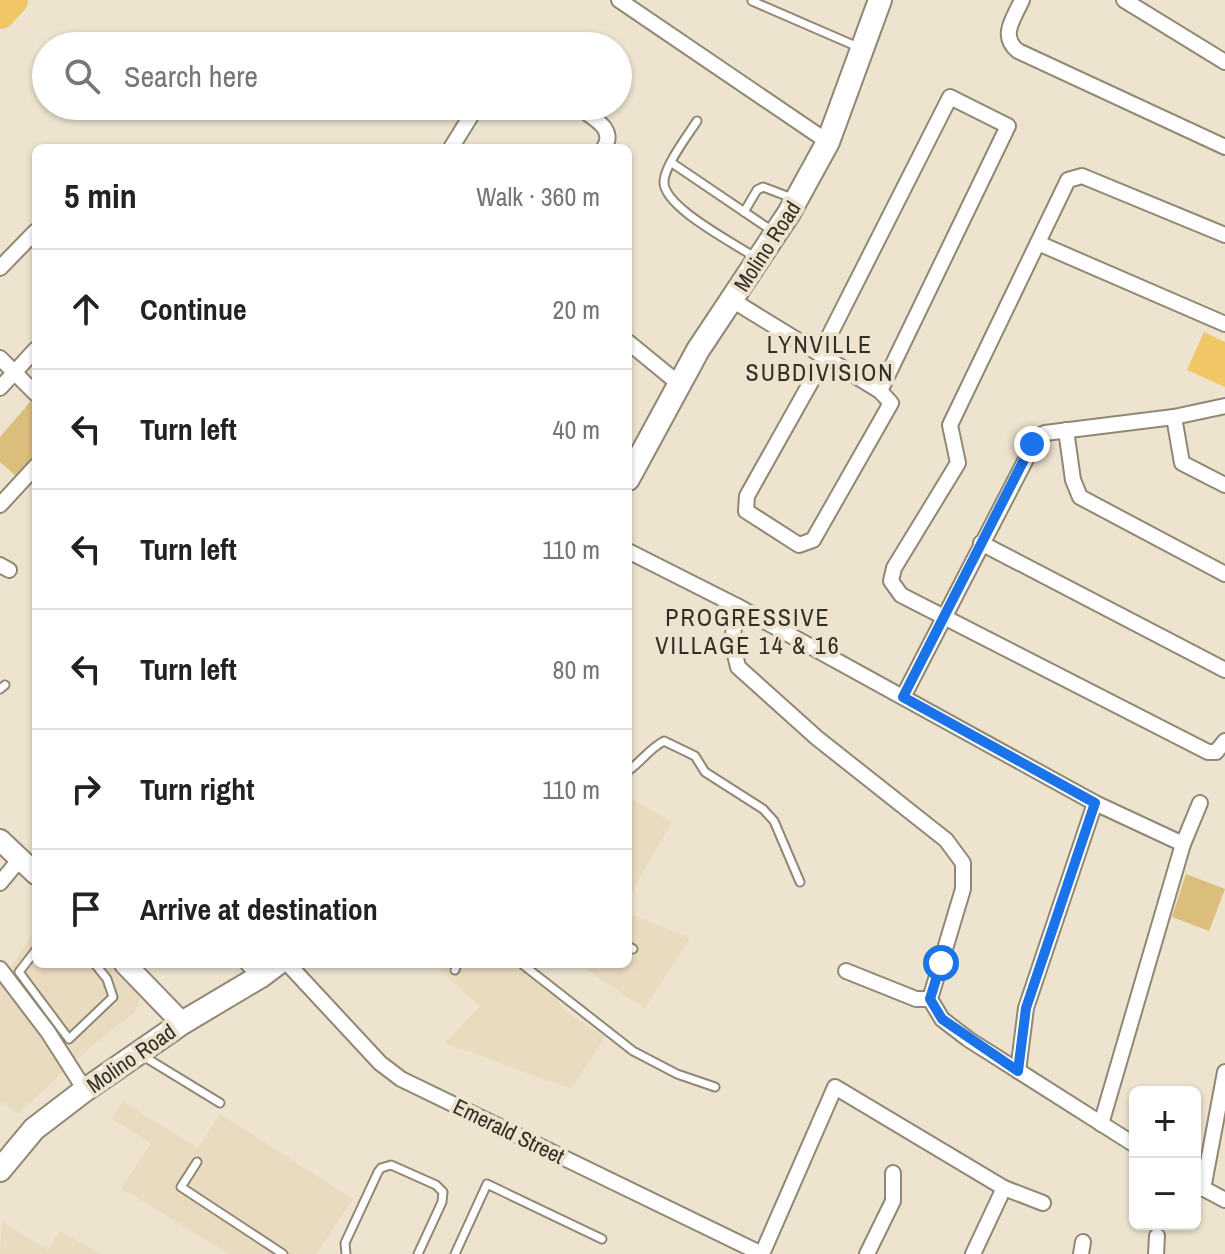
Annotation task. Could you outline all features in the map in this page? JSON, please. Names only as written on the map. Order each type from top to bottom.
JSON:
[{"type":"main road","name":"Molino Road","points":[[632,471],[678,383],[798,200],[828,142],[880,0]]},
{"type":"main road","points":[[0,840],[32,870]]},
{"type":"main road","points":[[129,968],[182,1023]]},
{"type":"main road","name":"Molino Road","points":[[0,1170],[34,1129],[85,1090],[262,968]]},
{"type":"street","points":[[619,0],[828,142]]},
{"type":"street","points":[[1022,0],[1007,34],[1010,45],[1018,51],[1225,147]]},
{"type":"street","points":[[1124,0],[1225,62]]},
{"type":"street","points":[[732,300],[823,356],[880,391],[891,403],[813,540],[799,545],[746,511],[747,496],[823,356],[950,97],[1008,126],[880,391]]},
{"type":"street","points":[[453,144],[468,120]]},
{"type":"street","points":[[595,120],[607,129],[609,136],[606,144]]},
{"type":"street","points":[[1225,235],[1082,176],[1076,176],[1066,184],[950,425],[958,463],[891,575],[896,591],[1208,752],[1216,752],[1225,741]]},
{"type":"street","points":[[0,268],[32,235]]},
{"type":"street","points":[[1038,243],[1225,324]]},
{"type":"street","points":[[632,345],[678,383]]},
{"type":"street","points":[[0,388],[32,353]]},
{"type":"street","points":[[0,358],[32,390]]},
{"type":"street","points":[[903,697],[1035,439],[1045,433],[1174,417],[1225,406]]},
{"type":"street","points":[[1174,417],[1182,463],[1225,485]]},
{"type":"street","points":[[1066,430],[1073,480],[1080,497],[1225,574]]},
{"type":"street","points":[[0,505],[32,470]]},
{"type":"street","points":[[981,543],[1225,670]]},
{"type":"street","points":[[632,553],[737,606],[1095,803],[1183,844]]},
{"type":"street","points":[[737,606],[732,642],[738,667],[817,738],[946,840],[963,863],[963,889],[930,999],[942,1019],[1129,1141]]},
{"type":"street","points":[[1018,1071],[1026,1008],[1095,803]]},
{"type":"street","points":[[1101,1124],[1183,844],[1200,803]]},
{"type":"street","points":[[0,883],[20,859]]},
{"type":"street","name":"Emerald Street","points":[[292,968],[380,1063],[401,1079],[762,1254]]},
{"type":"street","points":[[0,969],[48,1032],[85,1090]]},
{"type":"street","points":[[846,971],[910,997],[930,999]]},
{"type":"street","points":[[1201,1177],[1225,1072]]},
{"type":"street","points":[[762,1254],[835,1087],[1004,1188],[1043,1203]]},
{"type":"street","points":[[867,1254],[893,1201],[893,1173]]},
{"type":"street","points":[[1201,1187],[1225,1200]]},
{"type":"street","points":[[973,1254],[1004,1188]]},
{"type":"street","points":[[1156,1254],[1157,1236]]},
{"type":"lane","points":[[752,1],[864,49]]},
{"type":"lane","points":[[697,121],[664,179],[666,193],[676,206],[758,259]]},
{"type":"lane","points":[[672,163],[776,233]]},
{"type":"lane","points":[[744,212],[757,190],[763,187],[798,200]]},
{"type":"lane","points":[[632,768],[649,749],[664,741],[695,756],[705,772],[763,809],[774,821],[800,882]]},
{"type":"lane","points":[[32,955],[19,972],[69,1039],[113,997],[107,979],[98,968]]},
{"type":"lane","points":[[527,968],[633,1051],[677,1074],[715,1087]]},
{"type":"lane","points":[[138,1053],[220,1103]]},
{"type":"lane","points":[[197,1162],[181,1187],[283,1254]]},
{"type":"lane","points":[[346,1254],[345,1243],[378,1172],[391,1165],[436,1185],[443,1192],[442,1202],[418,1254]]},
{"type":"lane","points":[[455,1254],[487,1184],[602,1239]]},
{"type":"shaded area","points":[[1204,332],[1225,342],[1225,387],[1187,370]]},
{"type":"shaded area","points":[[31,401],[32,458],[16,476],[0,462],[0,437]]},
{"type":"shaded area","points":[[632,799],[672,822],[632,891]]},
{"type":"shaded area","points":[[1186,874],[1225,889],[1209,931],[1172,917]]},
{"type":"shaded area","points":[[632,915],[690,938],[645,1008],[583,968],[632,968]]},
{"type":"shaded area","points":[[32,934],[32,968],[120,968],[136,986],[140,999],[135,1012],[89,1048],[18,1114],[0,1101],[0,984]]},
{"type":"shaded area","points":[[438,968],[529,968],[543,979],[565,1011],[605,1037],[571,1089],[445,1043],[480,1007]]},
{"type":"shaded area","points":[[122,1101],[198,1148],[220,1114],[353,1199],[316,1254],[229,1254],[121,1188],[151,1143],[112,1119]]},
{"type":"shaded area","points":[[2,1222],[48,1250],[60,1231],[101,1254],[0,1254]]},
{"type":"waterway","points":[[0,13],[12,0]]},
{"type":"district","name":"LYNVILLE SUBDIVISION","points":[[820,359]]},
{"type":"district","name":"PROGRESSIVE VILLAGE 14 & 16","points":[[748,632]]},
{"type":"route","points":[[941,963],[930,999],[942,1019],[1018,1071],[1026,1008],[1095,803],[903,697],[1032,444]]}]
